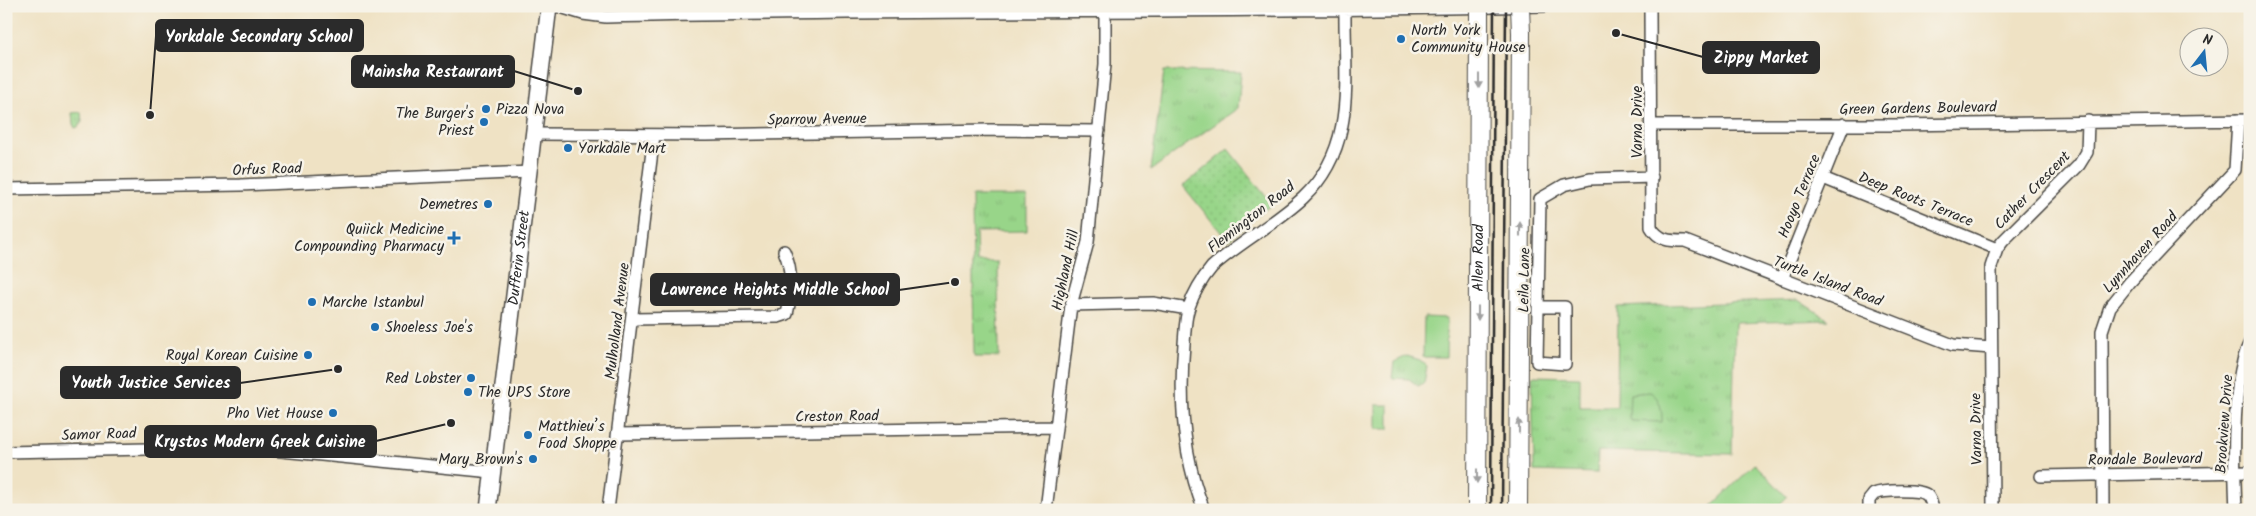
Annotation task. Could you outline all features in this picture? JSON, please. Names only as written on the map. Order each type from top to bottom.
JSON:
[{"type":"highway","name":"Allen Road","points":[[1477,510],[1479,6]]},
{"type":"highway","points":[[1518,510],[1520,6]]},
{"type":"main road","name":"Dufferin Street","points":[[488,510],[549,6]]},
{"type":"street","points":[[557,6],[583,14],[606,17],[1105,8],[1397,10],[1546,6]]},
{"type":"street","name":"Varna Drive","points":[[1650,6],[1651,227],[1656,236]]},
{"type":"street","name":"Highland Hill","points":[[1046,510],[1071,305],[1088,242],[1106,64],[1105,8]]},
{"type":"street","name":"Flemington Road","points":[[1204,510],[1192,472],[1182,409],[1182,369],[1188,309],[1201,281],[1212,267],[1301,200],[1326,170],[1342,133],[1345,112],[1345,9]]},
{"type":"street","name":"Lynnhaven Road","points":[[2103,510],[2102,331],[2110,307],[2130,282],[2235,170],[2238,120]]},
{"type":"street","name":"Green Gardens Boulevard","points":[[1652,125],[2250,120]]},
{"type":"street","name":"Cather Crescent","points":[[1997,249],[2079,165],[2087,152],[2088,121]]},
{"type":"street","name":"Hooyo Terrace","points":[[1782,279],[1844,124]]},
{"type":"street","name":"Sparrow Avenue","points":[[534,134],[654,135],[1099,131]]},
{"type":"street","name":"Mulholland Avenue","points":[[608,510],[619,434],[654,135]]},
{"type":"street","name":"Orfus Road","points":[[6,189],[241,185],[530,172]]},
{"type":"street","name":"Leila Lane","points":[[1538,307],[1566,307],[1565,364],[1537,362],[1538,307],[1540,199],[1564,185],[1590,179],[1652,177]]},
{"type":"street","name":"Deep Roots Terrace","points":[[1823,178],[1997,249]]},
{"type":"street","name":"Turtle Island Road","points":[[1656,236],[1668,241],[1685,241],[1953,345],[1991,348]]},
{"type":"street","name":"Varna Drive","points":[[1993,510],[1991,267],[1997,249]]},
{"type":"street","points":[[633,319],[778,317],[787,314],[790,299],[790,263],[784,251]]},
{"type":"street","points":[[1071,305],[1153,303],[1188,309]]},
{"type":"street","name":"Brookview Drive","points":[[2236,510],[2234,472],[2238,385],[2250,342]]},
{"type":"street","name":"Creston Road","points":[[619,434],[1056,427]]},
{"type":"street","name":"Samor Road","points":[[6,452],[242,447],[492,472]]},
{"type":"street","name":"Rondale Boulevard","points":[[2041,476],[2250,472]]},
{"type":"street","points":[[1869,510],[1869,500],[1874,494],[1889,491],[1920,492],[1926,494],[1931,500],[1933,510]]},
{"type":"green space","points":[[1164,71],[1241,72],[1238,108],[1151,170]]},
{"type":"green space","points":[[81,112],[82,122],[75,128],[72,113]]},
{"type":"green space","points":[[1228,149],[1272,204],[1228,241],[1183,186]]},
{"type":"green space","points":[[972,196],[1027,196],[1027,231],[976,232],[977,262],[998,262],[999,357],[974,357]]},
{"type":"green space","points":[[1798,300],[1829,320],[1735,323],[1732,454],[1598,451],[1597,473],[1534,471],[1532,376],[1580,377],[1580,407],[1617,407],[1618,307]]},
{"type":"green space","points":[[1424,317],[1447,318],[1446,357],[1423,357]]},
{"type":"green space","points":[[1407,356],[1420,360],[1427,366],[1424,383],[1418,386],[1409,379],[1392,378],[1394,362]]},
{"type":"green space","points":[[1650,392],[1659,401],[1662,422],[1631,421],[1629,418],[1630,394]]},
{"type":"green space","points":[[1376,405],[1389,405],[1389,429],[1376,429]]},
{"type":"green space","points":[[1755,464],[1787,497],[1774,510],[1708,510]]},
{"type":"railway","points":[[1491,510],[1494,6]]},
{"type":"railway","points":[[1502,510],[1506,6]]},
{"type":"place","name":"Zippy Market","points":[[1616,33]]},
{"type":"place","name":"North York Community House","points":[[1401,39]]},
{"type":"place","name":"Mainsha Restaurant","points":[[578,91]]},
{"type":"place","name":"Pizza Nova","points":[[486,109]]},
{"type":"place","name":"Yorkdale Secondary School","points":[[150,115]]},
{"type":"place","name":"The Burger's Priest","points":[[484,122]]},
{"type":"place","name":"Yorkdale Mart","points":[[568,148]]},
{"type":"place","name":"Demetres","points":[[488,204]]},
{"type":"place","name":"Quiick Medicine Compounding Pharmacy","points":[[454,238]]},
{"type":"place","name":"Lawrence Heights Middle School","points":[[955,282]]},
{"type":"place","name":"Marche Istanbul","points":[[312,302]]},
{"type":"place","name":"Shoeless Joe's","points":[[375,327]]},
{"type":"place","name":"Royal Korean Cuisine","points":[[308,355]]},
{"type":"place","name":"Youth Justice Services","points":[[338,369]]},
{"type":"place","name":"Red Lobster","points":[[471,378]]},
{"type":"place","name":"The UPS Store","points":[[468,392]]},
{"type":"place","name":"Pho Viet House","points":[[333,413]]},
{"type":"place","name":"Krystos Modern Greek Cuisine","points":[[451,423]]},
{"type":"place","name":"Matthieu’s Food Shoppe","points":[[528,435]]},
{"type":"place","name":"Mary Brown's","points":[[533,459]]}]
